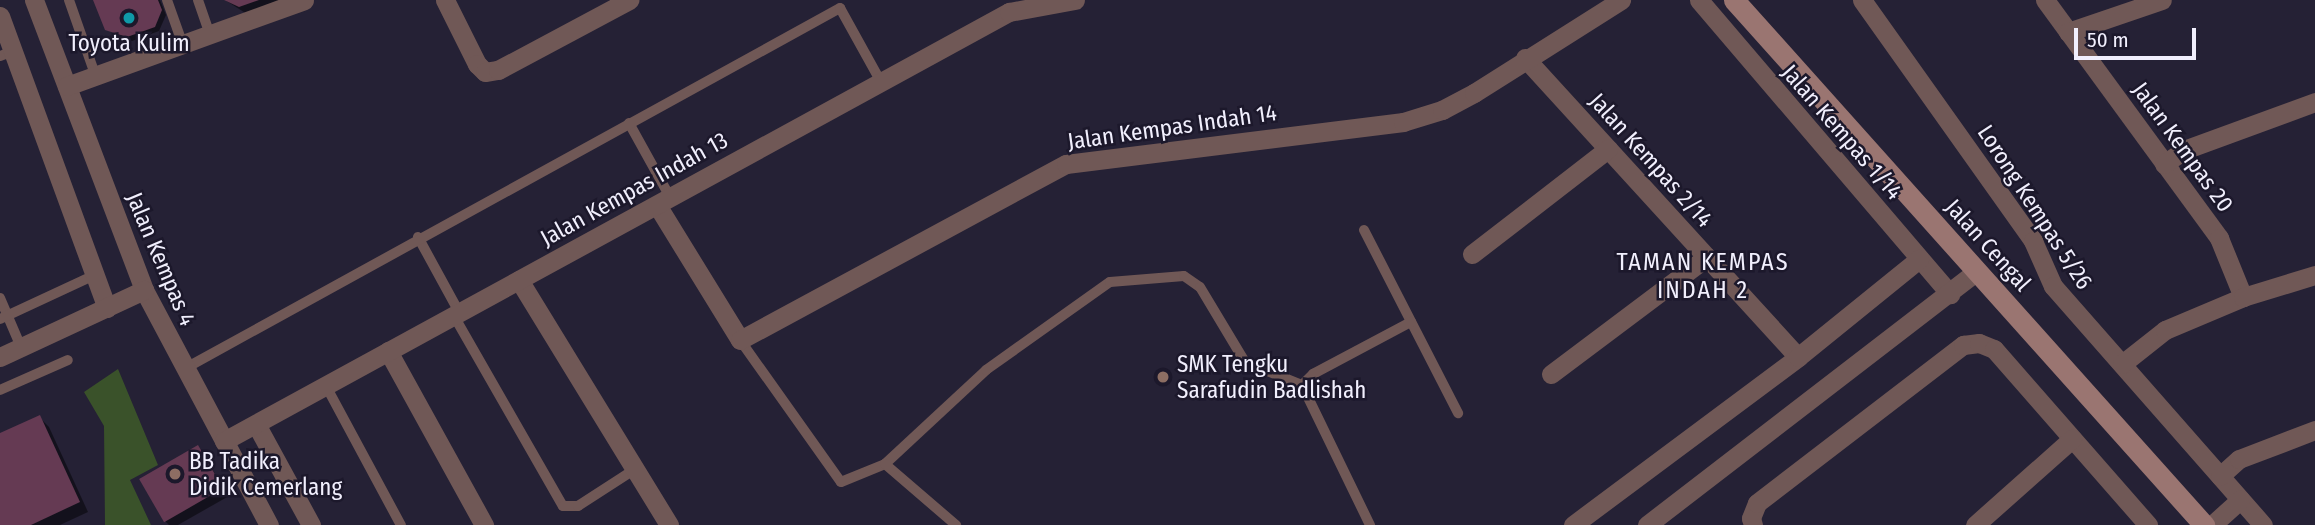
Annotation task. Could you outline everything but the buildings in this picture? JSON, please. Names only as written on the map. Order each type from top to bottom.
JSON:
[{"type":"street","name":"Jalan Kempas 4","points":[[34,0],[144,290],[269,525]]},
{"type":"street","points":[[67,86],[304,0]]},
{"type":"street","points":[[445,0],[477,64],[485,72],[498,70],[595,8],[629,0]]},
{"type":"street","name":"Jalan Kempas Indah 13","points":[[224,442],[1009,12],[1034,3],[1076,0]]},
{"type":"street","name":"Jalan Kempas Indah 14","points":[[740,340],[1066,164],[1403,122],[1442,110],[1621,0]]},
{"type":"street","name":"Jalan Kempas 1/14","points":[[1699,0],[1950,294]]},
{"type":"street","name":"Jalan Cengal","points":[[1734,0],[2204,525]]},
{"type":"street","name":"Jalan Kempas 20","points":[[2045,0],[2219,238],[2243,297]]},
{"type":"street","points":[[2068,32],[2162,0]]},
{"type":"street","name":"Lorong Kempas 5/26","points":[[1864,1],[2033,241],[2053,286],[2263,525]]},
{"type":"street","points":[[1,20],[6,54],[107,308]]},
{"type":"street","name":"Jalan Kempas 2/14","points":[[1525,58],[1798,357]]},
{"type":"street","points":[[2164,164],[2185,150],[2315,102]]},
{"type":"street","points":[[1472,254],[1608,149]]},
{"type":"street","points":[[664,201],[740,340]]},
{"type":"street","points":[[1551,374],[1707,257]]},
{"type":"street","points":[[1573,525],[1798,357],[1919,259]]},
{"type":"street","points":[[1647,525],[1950,294],[1976,271]]},
{"type":"street","points":[[2122,364],[2165,330],[2243,297],[2315,275]]},
{"type":"street","points":[[519,280],[632,471],[669,525]]},
{"type":"street","points":[[0,357],[144,290]]},
{"type":"street","points":[[1753,525],[1751,518],[1757,503],[1963,345],[1979,343],[1994,349],[2148,525]]},
{"type":"street","points":[[388,351],[484,525]]},
{"type":"street","points":[[256,424],[311,525]]},
{"type":"street","points":[[2220,476],[2239,459],[2315,430]]},
{"type":"street","points":[[1975,525],[2072,439]]},
{"type":"street","points":[[2212,525],[2240,500]]},
{"type":"lane","points":[[69,0],[96,77]]},
{"type":"lane","points":[[167,0],[183,45]]},
{"type":"lane","points":[[198,0],[210,35]]},
{"type":"lane","points":[[184,369],[418,237],[840,8],[881,82]]},
{"type":"lane","points":[[629,123],[664,201]]},
{"type":"lane","points":[[1364,230],[1458,413]]},
{"type":"lane","points":[[418,237],[457,314],[563,506],[578,506],[632,471]]},
{"type":"lane","points":[[4,318],[96,275]]},
{"type":"lane","points":[[740,340],[789,413],[842,482],[885,464],[986,370],[1110,282],[1184,276],[1200,287],[1245,362],[1302,385],[1370,525]]},
{"type":"lane","points":[[0,298],[4,318],[21,347]]},
{"type":"lane","points":[[1302,385],[1313,374],[1411,323]]},
{"type":"lane","points":[[0,390],[68,360]]},
{"type":"lane","points":[[326,386],[401,525]]},
{"type":"lane","points":[[885,464],[956,525]]},
{"type":"green space","points":[[118,369],[158,465],[130,480],[151,525],[105,525],[104,426],[84,392]]},
{"type":"place","name":"Toyota Kulim","points":[[129,18]]},
{"type":"place","name":"SMK Tengku Sarafudin Badlishah","points":[[1163,377]]},
{"type":"place","name":"BB Tadika Didik Cemerlang","points":[[175,474]]},
{"type":"district","name":"TAMAN KEMPAS INDAH 2","points":[[1703,277]]}]
